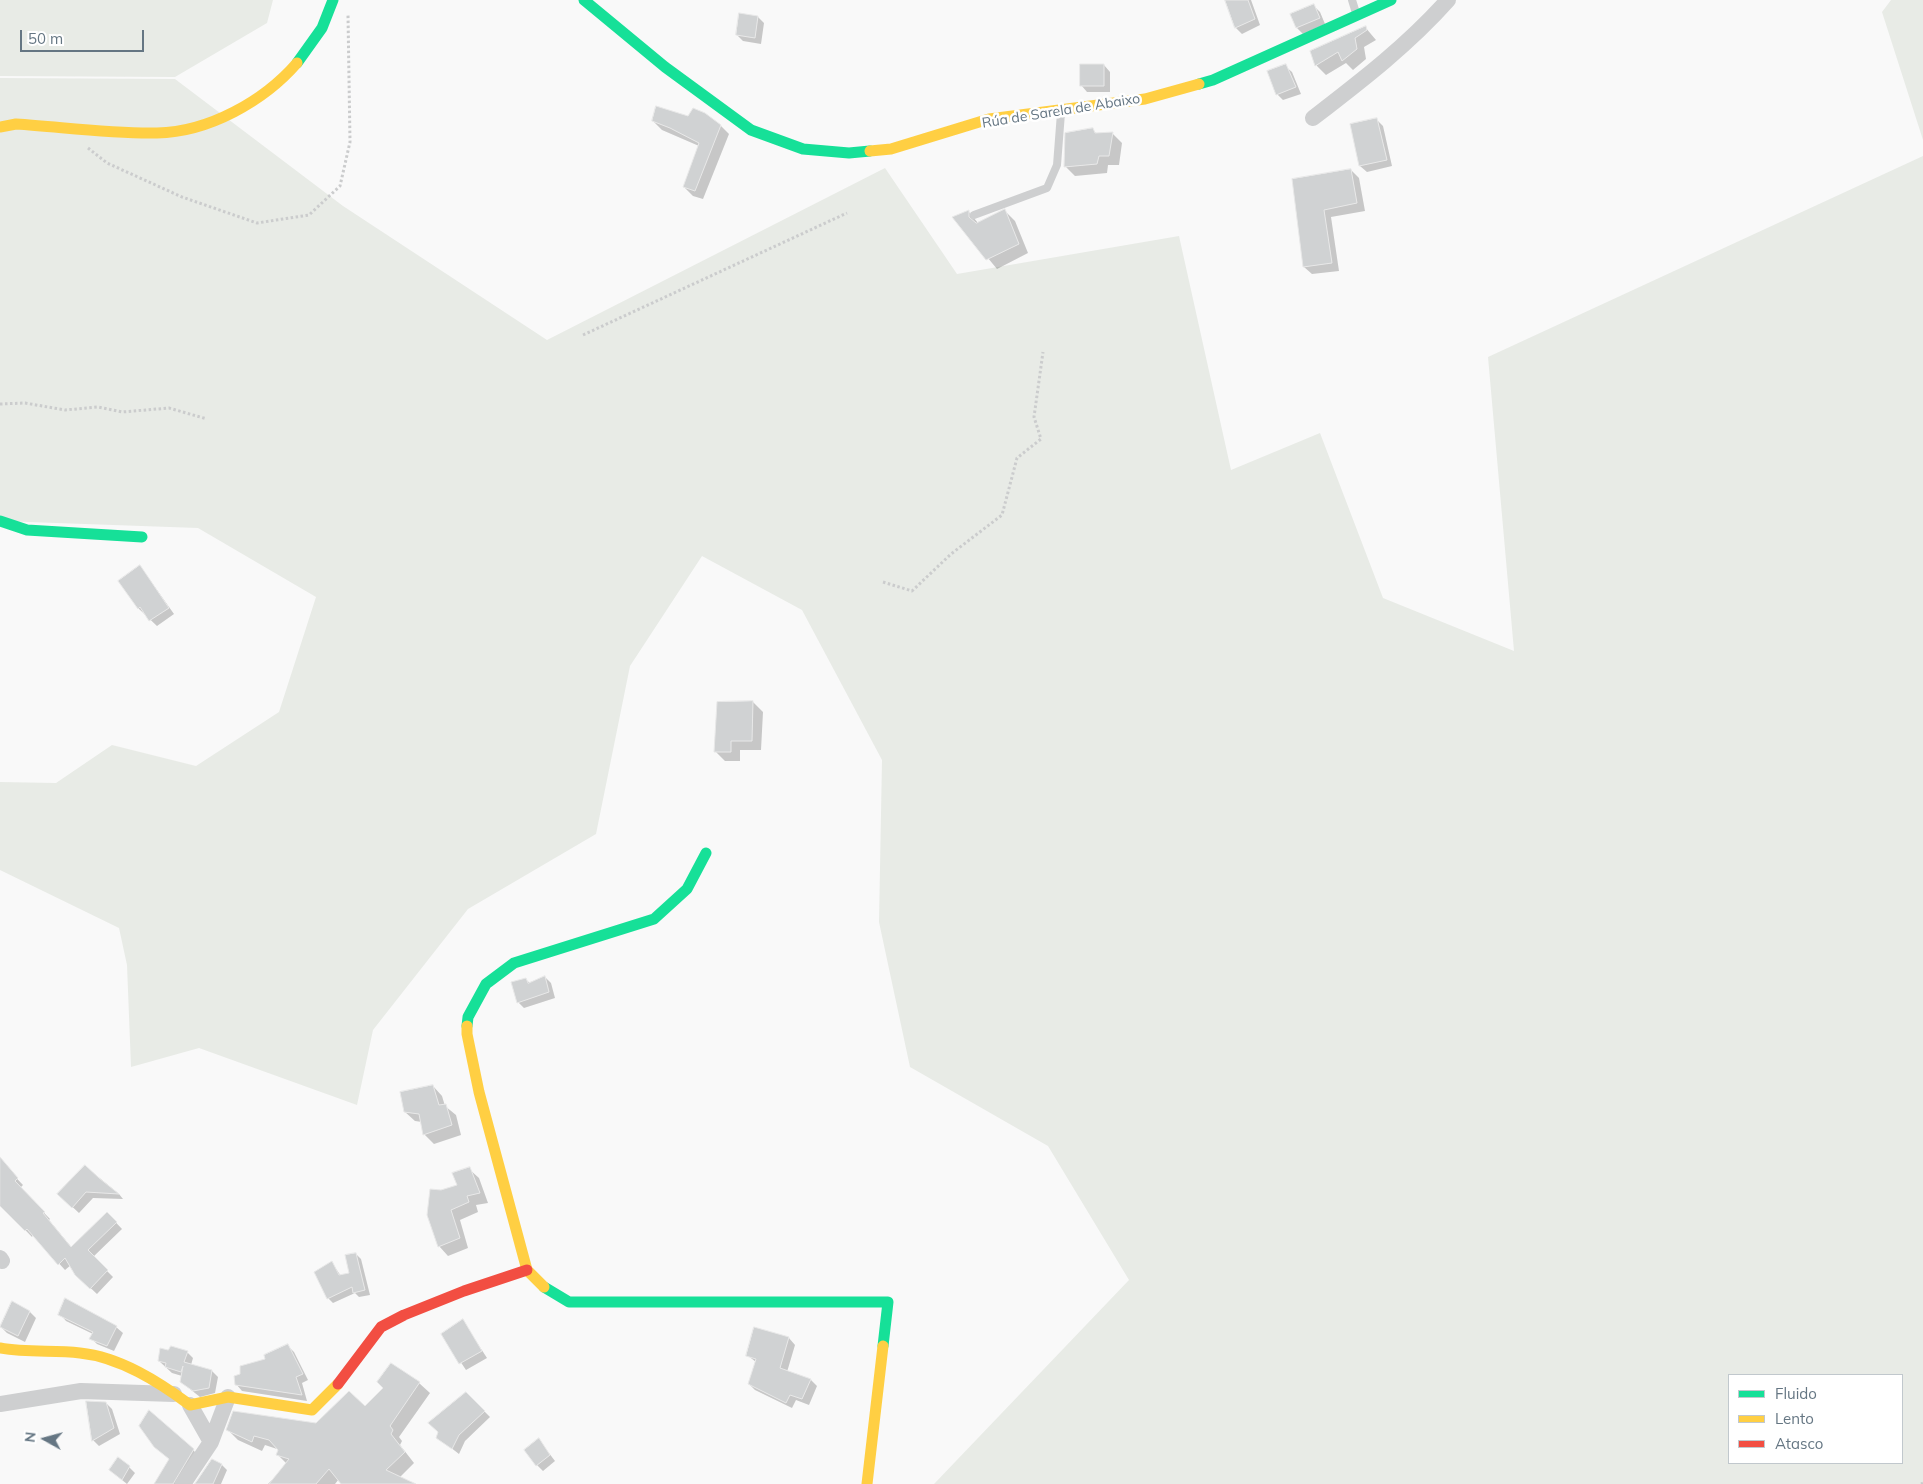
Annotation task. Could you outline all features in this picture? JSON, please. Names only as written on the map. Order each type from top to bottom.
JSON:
[{"type":"street","points":[[0,127],[16,124],[158,134],[182,131],[211,123],[261,97],[300,61],[318,33],[333,0]]},
{"type":"street","name":"Rúa de Sarela de Abaixo","points":[[584,0],[665,66],[752,130],[777,141],[803,149],[848,152],[891,149],[989,119],[1061,111],[1144,98],[1213,80],[1391,0]]},
{"type":"street","points":[[1313,118],[1381,66],[1426,25],[1448,0]]},
{"type":"street","points":[[0,521],[10,526],[27,530],[142,537]]},
{"type":"street","points":[[706,853],[687,889],[654,919],[577,945],[514,963],[486,984],[468,1017],[467,1034],[479,1092],[527,1270],[548,1290],[569,1302],[888,1302],[868,1484]]},
{"type":"street","points":[[190,1405],[228,1397],[312,1410],[342,1380],[381,1327],[404,1315],[464,1291],[527,1270]]},
{"type":"street","points":[[0,1348],[35,1353],[94,1355],[106,1358],[177,1394],[190,1405],[211,1442]]},
{"type":"street","points":[[0,1404],[81,1391],[177,1394]]},
{"type":"street","points":[[183,1484],[211,1442],[228,1397]]},
{"type":"lane","points":[[1352,0],[1357,15]]},
{"type":"lane","points":[[974,215],[1047,188],[1057,165],[1061,111]]},
{"type":"path","points":[[86,146],[107,163],[174,194],[257,223],[309,215],[340,186],[350,142],[349,19],[346,10]]},
{"type":"path","points":[[583,335],[847,213]]},
{"type":"path","points":[[884,582],[912,591],[951,554],[1002,515],[1016,458],[1041,439],[1034,417],[1043,352]]},
{"type":"path","points":[[0,404],[25,403],[65,410],[98,407],[122,412],[169,408],[207,420]]},
{"type":"shaded area","points":[[0,0],[273,0],[267,23],[175,77],[0,76]]},
{"type":"shaded area","points":[[1891,0],[1923,0],[1923,140],[1882,12]]},
{"type":"shaded area","points":[[0,78],[175,79],[343,206],[547,340],[885,168],[957,274],[1179,236],[1231,470],[1320,433],[1383,598],[1514,651],[1488,357],[1923,156],[1923,1484],[934,1484],[1129,1280],[1048,1146],[910,1067],[879,922],[882,760],[802,610],[702,556],[630,666],[596,834],[468,909],[373,1030],[357,1105],[199,1048],[131,1067],[127,965],[119,928],[0,870],[0,782],[56,783],[112,745],[196,766],[279,712],[316,597],[198,528],[0,521]]},
{"type":"building","points":[[1225,0],[1248,0],[1255,19],[1235,28]]},
{"type":"building","points":[[1314,4],[1320,18],[1296,28],[1290,14]]},
{"type":"building","points":[[739,13],[758,16],[755,38],[736,35]]},
{"type":"building","points":[[1366,26],[1367,30],[1355,38],[1357,49],[1342,61],[1338,52],[1315,66],[1310,51]]},
{"type":"building","points":[[1080,64],[1104,64],[1104,86],[1080,86]]},
{"type":"building","points":[[1286,64],[1296,87],[1276,95],[1267,71]]},
{"type":"building","points":[[656,106],[688,116],[693,108],[705,113],[721,125],[695,191],[683,187],[699,143],[652,121]]},
{"type":"building","points":[[1377,118],[1387,160],[1359,166],[1350,124]]},
{"type":"building","points":[[1093,128],[1095,133],[1113,132],[1109,156],[1099,156],[1097,164],[1064,167],[1065,133]]},
{"type":"building","points":[[1351,169],[1357,203],[1324,210],[1332,263],[1303,267],[1292,179]]},
{"type":"building","points":[[1005,209],[1019,244],[986,260],[952,217],[969,210],[969,217],[976,223]]},
{"type":"building","points":[[140,565],[169,608],[149,621],[118,581]]},
{"type":"building","points":[[753,701],[752,741],[731,741],[731,752],[714,752],[717,702]]},
{"type":"building","points":[[545,976],[549,992],[517,1003],[511,982],[526,978],[528,983]]},
{"type":"building","points":[[433,1085],[439,1105],[446,1104],[452,1125],[423,1135],[419,1114],[404,1112],[400,1092]]},
{"type":"building","points":[[0,1157],[18,1178],[15,1181],[45,1212],[43,1213],[71,1247],[107,1212],[117,1222],[88,1250],[108,1270],[90,1289],[75,1275],[65,1258],[58,1265],[27,1229],[25,1231],[0,1206]]},
{"type":"building","points":[[85,1165],[119,1194],[86,1192],[72,1208],[57,1194]]},
{"type":"building","points":[[470,1167],[480,1193],[467,1196],[469,1202],[451,1210],[460,1238],[438,1247],[427,1215],[430,1189],[441,1190],[457,1185],[452,1173]]},
{"type":"building","points":[[356,1253],[365,1290],[353,1293],[352,1287],[327,1299],[314,1272],[332,1261],[339,1275],[349,1273],[345,1255]]},
{"type":"building","points":[[65,1298],[117,1326],[107,1346],[89,1339],[93,1332],[58,1315]]},
{"type":"building","points":[[12,1301],[30,1311],[18,1336],[0,1327]]},
{"type":"building","points":[[463,1319],[482,1351],[459,1364],[441,1334]]},
{"type":"building","points":[[754,1327],[789,1337],[780,1368],[811,1379],[802,1399],[790,1395],[786,1403],[748,1384],[756,1359],[746,1356]]},
{"type":"building","points":[[288,1344],[303,1374],[296,1377],[302,1395],[235,1385],[234,1376],[240,1374],[240,1366],[265,1359],[264,1355]]},
{"type":"building","points":[[171,1346],[188,1351],[184,1362],[212,1370],[209,1388],[193,1391],[180,1382],[183,1366],[181,1372],[165,1367],[166,1363],[158,1361],[160,1348],[168,1350]]},
{"type":"building","points":[[391,1363],[420,1382],[390,1426],[393,1430],[391,1434],[405,1452],[386,1470],[416,1484],[341,1484],[329,1469],[316,1484],[269,1484],[289,1459],[276,1455],[278,1450],[269,1440],[254,1436],[252,1442],[226,1430],[233,1411],[316,1423],[349,1391],[365,1406],[383,1388],[377,1382]]},
{"type":"building","points":[[466,1392],[485,1411],[459,1435],[452,1449],[436,1438],[438,1432],[428,1423]]},
{"type":"building","points":[[86,1401],[106,1402],[114,1428],[92,1441]]},
{"type":"building","points":[[149,1410],[194,1449],[173,1484],[154,1484],[169,1459],[154,1447],[139,1426]]},
{"type":"building","points":[[539,1438],[550,1455],[536,1466],[524,1450]]},
{"type":"building","points":[[118,1457],[130,1466],[122,1480],[109,1470]]},
{"type":"building","points":[[212,1459],[222,1464],[213,1484],[195,1484]]},
{"type":"traffic: fast","points":[[297,63],[322,28],[333,0]]},
{"type":"traffic: fast","points":[[584,0],[665,67],[751,130],[803,149],[849,153],[870,151]]},
{"type":"traffic: fast","points":[[1199,84],[1213,80],[1391,0]]},
{"type":"traffic: fast","points":[[0,521],[27,530],[142,537]]},
{"type":"traffic: fast","points":[[467,1026],[468,1017],[486,984],[514,963],[654,919],[687,889],[706,853]]},
{"type":"traffic: fast","points":[[544,1287],[569,1302],[888,1302],[883,1346]]},
{"type":"traffic: slow","points":[[0,127],[16,124],[86,130],[157,133],[196,127],[234,112],[252,102],[269,90],[297,63]]},
{"type":"traffic: slow","points":[[870,151],[891,149],[989,119],[1145,99],[1199,84]]},
{"type":"traffic: slow","points":[[467,1026],[479,1092],[527,1270],[544,1287]]},
{"type":"traffic: slow","points":[[867,1484],[883,1346]]},
{"type":"traffic: slow","points":[[0,1348],[95,1355],[124,1365],[152,1379],[190,1405],[228,1397],[312,1410],[338,1384]]},
{"type":"traffic: jam","points":[[338,1384],[381,1327],[404,1315],[464,1291],[527,1270]]}]
